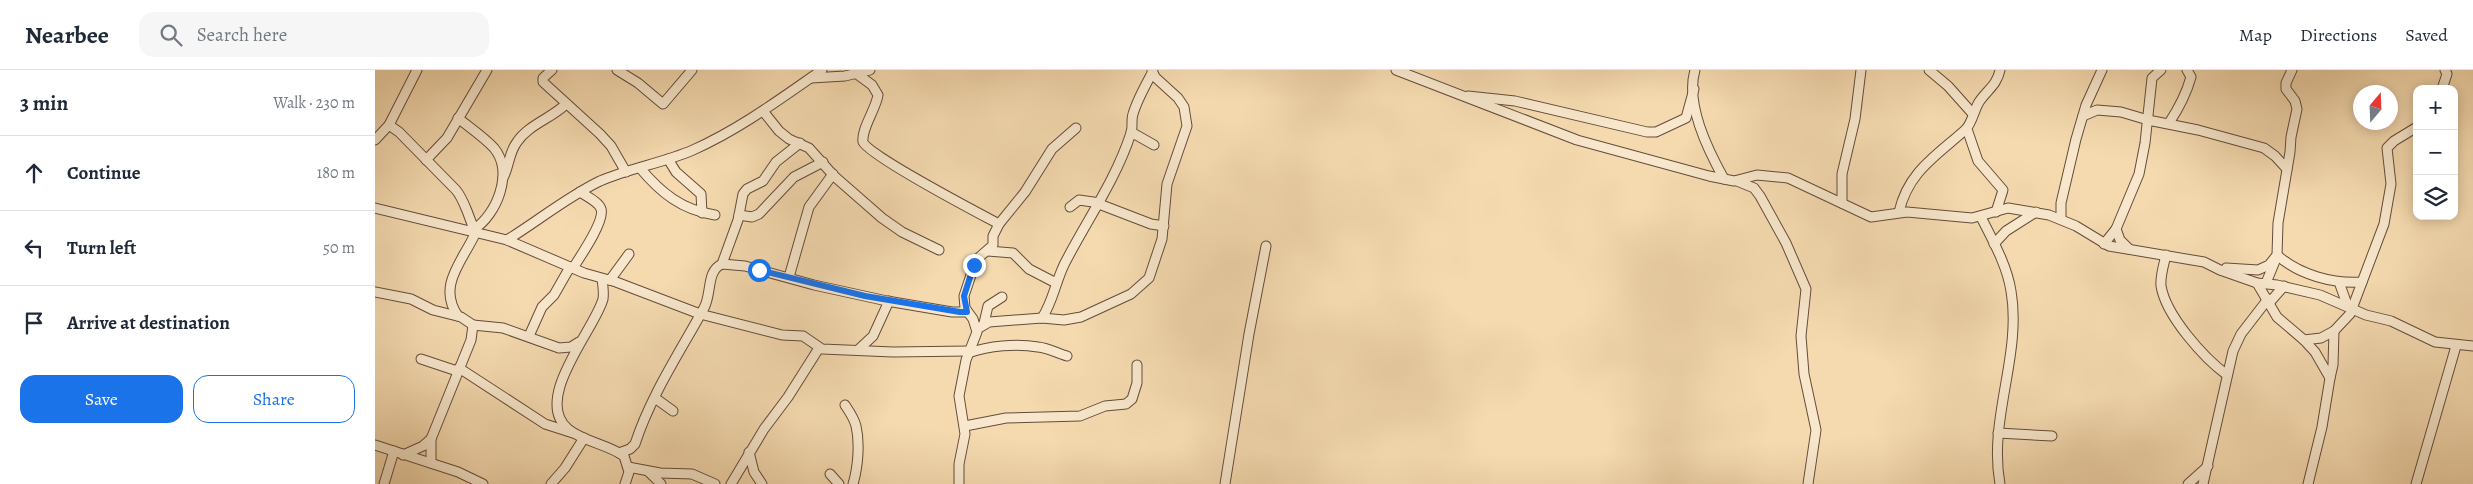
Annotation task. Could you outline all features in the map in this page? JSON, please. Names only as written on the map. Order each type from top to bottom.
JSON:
[{"type":"street","points":[[375,139],[389,125],[417,70]]},
{"type":"street","points":[[426,160],[443,143],[487,70]]},
{"type":"street","points":[[552,70],[543,78],[543,82],[611,146],[626,172]]},
{"type":"street","points":[[617,70],[639,83],[663,104],[692,70]]},
{"type":"street","points":[[507,240],[601,180],[693,150],[763,111],[822,70]]},
{"type":"street","points":[[810,78],[857,74],[870,70]]},
{"type":"street","points":[[1396,70],[1577,140],[1737,181],[1754,188],[1786,243],[1794,267],[1806,289],[1801,336],[1804,374],[1816,430],[1808,484]]},
{"type":"street","points":[[1695,70],[1694,89],[1699,130],[1724,179]]},
{"type":"street","points":[[1842,203],[1842,174],[1855,118],[1861,70]]},
{"type":"street","points":[[1929,70],[1973,114]]},
{"type":"street","points":[[1899,212],[1904,192],[1912,180],[1958,134],[1967,129],[1980,101],[1995,85],[2000,70]]},
{"type":"street","points":[[2061,219],[2061,203],[2083,116],[2102,70]]},
{"type":"street","points":[[2104,244],[2116,229],[2139,174],[2153,78],[2161,70]]},
{"type":"street","points":[[2267,284],[2276,258],[2278,223],[2297,110],[2295,101],[2286,88],[2286,83],[2292,70]]},
{"type":"street","points":[[2443,85],[2447,74],[2445,70]]},
{"type":"street","points":[[2169,123],[2183,102],[2191,78],[2189,71]]},
{"type":"street","points":[[981,326],[1043,318],[1064,320],[1081,317],[1136,291],[1146,283],[1152,271],[1164,226],[1167,184],[1187,126],[1184,107],[1179,98],[1152,72],[1140,92],[1133,115],[1131,132],[1108,188],[1074,243],[1043,318]]},
{"type":"street","points":[[857,74],[872,85],[878,95],[864,133],[863,143],[865,147],[886,162],[999,224]]},
{"type":"street","points":[[1458,95],[1515,101],[1636,130],[1656,132],[1686,118],[1694,89]]},
{"type":"street","points":[[458,316],[449,302],[449,290],[474,232],[492,210],[517,141],[566,104]]},
{"type":"street","points":[[2083,116],[2097,110],[2121,112],[2148,120],[2169,123],[2264,148],[2275,156],[2287,169]]},
{"type":"street","points":[[763,111],[783,135],[809,148],[833,174],[882,218],[902,232],[939,250]]},
{"type":"street","points":[[458,118],[493,147],[503,178]]},
{"type":"street","points":[[389,125],[461,196],[474,232]]},
{"type":"street","points":[[981,326],[967,312],[964,299],[976,260],[993,245],[993,236],[999,224],[1025,192],[1052,150],[1076,128]]},
{"type":"street","points":[[1967,129],[1978,161],[2003,190],[1996,212]]},
{"type":"street","points":[[2304,340],[2321,338],[2334,331],[2346,319],[2384,224],[2391,195],[2387,148],[2394,141],[2413,129]]},
{"type":"street","points":[[1131,132],[1154,145]]},
{"type":"street","points":[[722,264],[745,191],[763,181],[776,162],[800,143]]},
{"type":"street","points":[[668,159],[676,172],[701,194],[702,213]]},
{"type":"street","points":[[739,215],[752,217],[759,214],[794,177],[823,162]]},
{"type":"street","points":[[640,168],[674,201],[702,213],[715,215]]},
{"type":"street","points":[[789,277],[809,207],[833,174]]},
{"type":"street","points":[[1737,181],[1757,175],[1797,181],[1871,217],[1899,212],[1960,217],[1981,216],[2012,208],[2036,212],[2061,219],[2084,230],[2104,244],[2129,250],[2201,261],[2257,283],[2284,286],[2320,295],[2366,315],[2391,322],[2429,340],[2457,346],[2473,346]]},
{"type":"street","points":[[529,336],[542,307],[554,295],[597,228],[601,216],[599,205],[580,192]]},
{"type":"street","points":[[1070,207],[1079,200],[1099,203],[1151,224],[1164,226]]},
{"type":"street","points":[[2049,215],[2061,203]]},
{"type":"street","points":[[375,208],[507,240],[571,267],[700,314],[782,335],[803,336],[819,348],[969,352],[987,348],[1018,346],[1040,347],[1067,356]]},
{"type":"street","points":[[1994,244],[2006,231],[2036,212]]},
{"type":"street","points":[[1981,216],[2011,289],[2013,311],[2013,328],[1999,433],[2001,484]]},
{"type":"street","points":[[2116,229],[2120,240],[2129,250]]},
{"type":"street","points":[[1225,484],[1265,246]]},
{"type":"street","points":[[988,251],[1013,253],[1029,268],[1056,283]]},
{"type":"street","points":[[580,436],[567,428],[561,420],[558,398],[559,389],[579,342],[602,301],[606,280],[629,254]]},
{"type":"street","points":[[2166,255],[2161,285],[2169,306],[2181,327],[2193,340],[2205,358],[2227,375]]},
{"type":"street","points":[[2211,265],[2237,270],[2258,270],[2276,258]]},
{"type":"street","points":[[2276,258],[2299,269],[2339,282],[2362,282]]},
{"type":"street","points":[[619,453],[630,449],[635,444],[655,398],[708,299],[713,270],[722,264],[740,265],[889,301],[952,312],[967,312]]},
{"type":"street","points":[[2339,282],[2350,308]]},
{"type":"street","points":[[2257,283],[2277,317],[2315,352],[2330,378]]},
{"type":"street","points":[[2203,484],[2236,342],[2269,301],[2284,286]]},
{"type":"street","points":[[375,292],[404,297],[433,310],[458,316],[473,324],[503,328],[562,349],[579,342]]},
{"type":"street","points":[[959,484],[959,464],[965,440],[965,426],[959,396],[969,352],[988,306],[1002,297]]},
{"type":"street","points":[[858,350],[873,336],[889,301]]},
{"type":"street","points":[[2346,319],[2366,315]]},
{"type":"street","points":[[431,463],[431,439],[471,340],[473,324]]},
{"type":"street","points":[[2307,484],[2322,427],[2333,364],[2334,331]]},
{"type":"street","points":[[2443,344],[2450,361]]},
{"type":"street","points":[[2416,484],[2450,361],[2457,346]]},
{"type":"street","points":[[731,484],[749,452],[819,348]]},
{"type":"street","points":[[421,358],[458,370],[545,424],[580,436],[624,456],[628,467],[625,484]]},
{"type":"street","points":[[965,426],[1006,418],[1080,416],[1105,406],[1126,404],[1132,399],[1137,383],[1137,365]]},
{"type":"street","points":[[655,398],[673,411]]},
{"type":"street","points":[[845,404],[855,424],[857,436],[857,466],[853,484]]},
{"type":"street","points":[[1999,433],[2052,436]]},
{"type":"street","points":[[551,484],[565,468],[580,436]]},
{"type":"street","points":[[403,455],[423,446],[431,439]]},
{"type":"street","points":[[375,445],[431,463],[471,482],[483,484]]},
{"type":"street","points":[[384,484],[394,451]]},
{"type":"street","points":[[749,452],[754,472],[762,484]]},
{"type":"street","points":[[2188,484],[2208,466]]},
{"type":"street","points":[[628,467],[649,472],[692,474],[715,484]]},
{"type":"street","points":[[649,472],[661,484]]},
{"type":"street","points":[[830,474],[839,484]]},
{"type":"route","points":[[759,270],[887,301],[902,302],[952,312],[967,312],[964,296],[974,265]]}]
